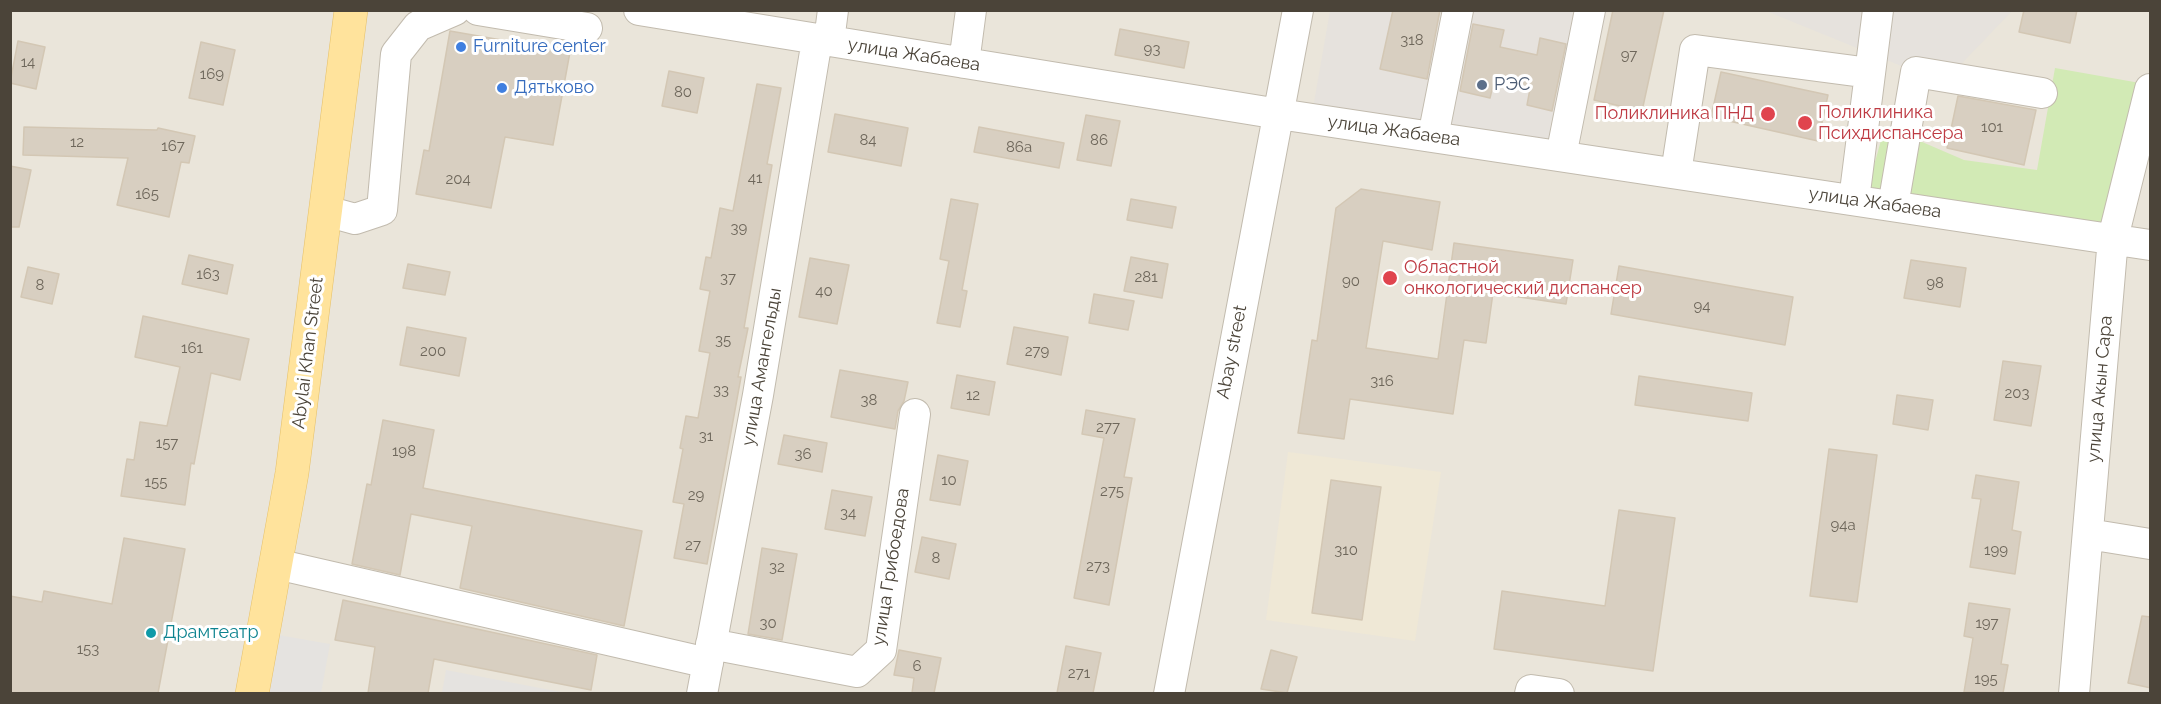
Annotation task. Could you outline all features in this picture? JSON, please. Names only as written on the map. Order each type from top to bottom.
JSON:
[{"type":"main road","name":"Abylai Khan Street","points":[[252,693],[292,473],[351,10]]},
{"type":"street","points":[[326,211],[355,219],[382,210],[396,54],[418,26],[455,10]]},
{"type":"street","points":[[478,10],[586,28]]},
{"type":"street","name":"улица Жабаева","points":[[639,10],[1278,114],[2151,245]]},
{"type":"street","name":"улица Амангельды","points":[[702,693],[823,40],[833,10]]},
{"type":"street","points":[[964,63],[971,10]]},
{"type":"street","name":"Abay street","points":[[1169,693],[1298,10]]},
{"type":"street","points":[[1432,137],[1458,10]]},
{"type":"street","points":[[1561,156],[1590,10]]},
{"type":"street","points":[[1854,200],[1878,10]]},
{"type":"street","points":[[1676,173],[1695,50],[1870,73]]},
{"type":"street","points":[[1893,206],[1916,72],[2042,93]]},
{"type":"street","name":"улица Акын Сара","points":[[2074,693],[2113,238],[2151,89]]},
{"type":"street","name":"улица Грибоедова","points":[[710,654],[857,672],[881,650],[915,414]]},
{"type":"street","points":[[2088,534],[2151,544]]},
{"type":"street","points":[[276,564],[710,654]]},
{"type":"street","points":[[1530,693],[1531,690],[1559,693]]},
{"type":"shaded area","points":[[11,11],[2150,11],[2150,693],[11,693]]},
{"type":"shaded area","points":[[1330,11],[1607,11],[1576,146],[1313,108]]},
{"type":"shaded area","points":[[1766,11],[2012,11],[1943,83]]},
{"type":"shaded area","points":[[1288,452],[1441,472],[1415,641],[1266,620]]},
{"type":"shaded area","points":[[278,635],[330,644],[321,693],[268,694]]},
{"type":"shaded area","points":[[446,670],[566,693],[442,693]]},
{"type":"green space","points":[[2055,68],[2140,83],[2105,226],[1868,187],[1885,126],[1964,160],[2037,170]]},
{"type":"building","points":[[1393,10],[1440,10],[1427,79],[1380,69]]},
{"type":"building","points":[[1613,10],[1664,10],[1642,111],[1594,100]]},
{"type":"building","points":[[2024,10],[2077,10],[2070,43],[2019,32]]},
{"type":"building","points":[[1473,24],[1504,30],[1500,47],[1537,55],[1540,38],[1566,44],[1552,111],[1527,105],[1530,89],[1494,81],[1490,98],[1460,91]]},
{"type":"building","points":[[1120,29],[1189,42],[1184,68],[1115,55]]},
{"type":"building","name":"Дятьково","points":[[450,31],[570,52],[553,145],[505,137],[491,208],[416,194],[424,150],[429,151]]},
{"type":"building","points":[[18,41],[45,47],[36,89],[10,83]]},
{"type":"building","points":[[201,42],[235,50],[223,105],[189,98]]},
{"type":"building","points":[[669,71],[704,78],[697,113],[662,106]]},
{"type":"building","points":[[1721,72],[1828,95],[1818,141],[1711,117]]},
{"type":"building","points":[[757,84],[781,88],[767,164],[772,165],[744,328],[748,328],[738,377],[741,377],[707,564],[674,558],[684,504],[673,502],[683,449],[680,448],[686,416],[698,418],[710,353],[699,351],[710,291],[700,289],[706,257],[711,258],[720,208],[733,211]]},
{"type":"building","points":[[1958,96],[2036,110],[2024,165],[1947,148]]},
{"type":"building","points":[[835,114],[908,128],[901,166],[828,152]]},
{"type":"building","points":[[1086,115],[1120,121],[1111,166],[1077,160]]},
{"type":"building","points":[[24,127],[157,130],[158,128],[195,136],[189,163],[181,162],[169,217],[117,205],[128,158],[23,155]]},
{"type":"building","points":[[979,127],[1064,143],[1059,168],[974,152]]},
{"type":"building","points":[[10,166],[31,170],[19,227],[10,227]]},
{"type":"building","points":[[1361,189],[1440,202],[1432,250],[1383,241],[1366,348],[1438,359],[1454,243],[1573,260],[1566,304],[1493,293],[1486,343],[1464,340],[1453,414],[1350,399],[1344,439],[1298,433],[1312,340],[1317,341],[1336,208]]},
{"type":"building","points":[[951,199],[978,204],[962,290],[967,291],[960,327],[937,323],[949,261],[940,259]]},
{"type":"building","points":[[1131,199],[1176,207],[1172,228],[1127,220]]},
{"type":"building","points":[[189,255],[233,265],[227,294],[182,284]]},
{"type":"building","points":[[1131,257],[1168,264],[1162,298],[1124,291]]},
{"type":"building","points":[[810,258],[849,265],[837,324],[799,317]]},
{"type":"building","points":[[1911,260],[1966,268],[1960,307],[1904,298]]},
{"type":"building","points":[[408,264],[450,272],[445,295],[403,288]]},
{"type":"building","points":[[1619,266],[1793,297],[1785,345],[1611,314]]},
{"type":"building","points":[[28,267],[59,274],[52,304],[21,297]]},
{"type":"building","points":[[1094,294],[1134,301],[1128,330],[1089,323]]},
{"type":"building","points":[[143,316],[249,339],[240,380],[211,373],[194,464],[191,463],[185,505],[121,496],[127,459],[134,460],[140,422],[167,426],[180,367],[135,357]]},
{"type":"building","points":[[407,327],[466,338],[459,376],[400,365]]},
{"type":"building","points":[[1014,327],[1068,337],[1061,375],[1007,364]]},
{"type":"building","points":[[2003,361],[2041,366],[2031,426],[1994,420]]},
{"type":"building","points":[[840,370],[908,382],[904,401],[898,411],[895,429],[831,417]]},
{"type":"building","points":[[957,375],[995,382],[989,415],[951,408]]},
{"type":"building","points":[[1639,376],[1752,393],[1748,421],[1635,405]]},
{"type":"building","points":[[1897,395],[1933,400],[1928,430],[1893,424]]},
{"type":"building","points":[[1086,410],[1135,419],[1124,477],[1132,478],[1109,605],[1074,598],[1104,438],[1082,434]]},
{"type":"building","points":[[383,420],[434,430],[423,488],[642,531],[624,626],[460,588],[472,526],[411,514],[400,575],[352,564],[367,484],[371,485]]},
{"type":"building","points":[[784,435],[827,443],[822,472],[778,464]]},
{"type":"building","points":[[1829,449],[1877,455],[1857,602],[1810,596]]},
{"type":"building","points":[[938,455],[968,461],[960,505],[930,500]]},
{"type":"building","points":[[1976,475],[2019,482],[2012,530],[2021,532],[2015,574],[1970,567],[1981,499],[1972,498]]},
{"type":"building","points":[[1331,480],[1381,487],[1362,620],[1312,613]]},
{"type":"building","points":[[832,490],[872,497],[865,536],[825,529]]},
{"type":"building","points":[[1619,510],[1675,518],[1653,671],[1494,649],[1502,591],[1605,606]]},
{"type":"building","points":[[922,537],[956,544],[949,579],[915,572]]},
{"type":"building","points":[[124,538],[185,549],[158,693],[10,693],[10,596],[42,602],[44,591],[112,604]]},
{"type":"building","points":[[762,548],[797,554],[782,640],[748,634]]},
{"type":"building","points":[[343,600],[597,655],[591,690],[434,659],[428,693],[368,693],[375,647],[335,640]]},
{"type":"building","points":[[1969,603],[2010,609],[2001,664],[2008,665],[2003,693],[1964,692],[1973,638],[1964,636]]},
{"type":"building","points":[[2142,616],[2151,617],[2151,688],[2128,683]]},
{"type":"building","points":[[1066,646],[1101,653],[1093,693],[1057,693]]},
{"type":"building","points":[[899,650],[941,658],[934,693],[912,693],[914,678],[894,675]]},
{"type":"building","points":[[1271,650],[1297,657],[1287,693],[1261,689]]},
{"type":"place","name":"Furniture center","points":[[461,47]]},
{"type":"place","name":"РЭС","points":[[1482,85]]},
{"type":"place","name":"Дятьково","points":[[502,88]]},
{"type":"place","name":"Поликлиника ПНД","points":[[1768,114]]},
{"type":"place","name":"Поликлиника Психдиспансера","points":[[1805,123]]},
{"type":"place","name":"Областной онкологический диспансер","points":[[1390,278]]},
{"type":"place","name":"Драмтеатр","points":[[151,633]]}]
